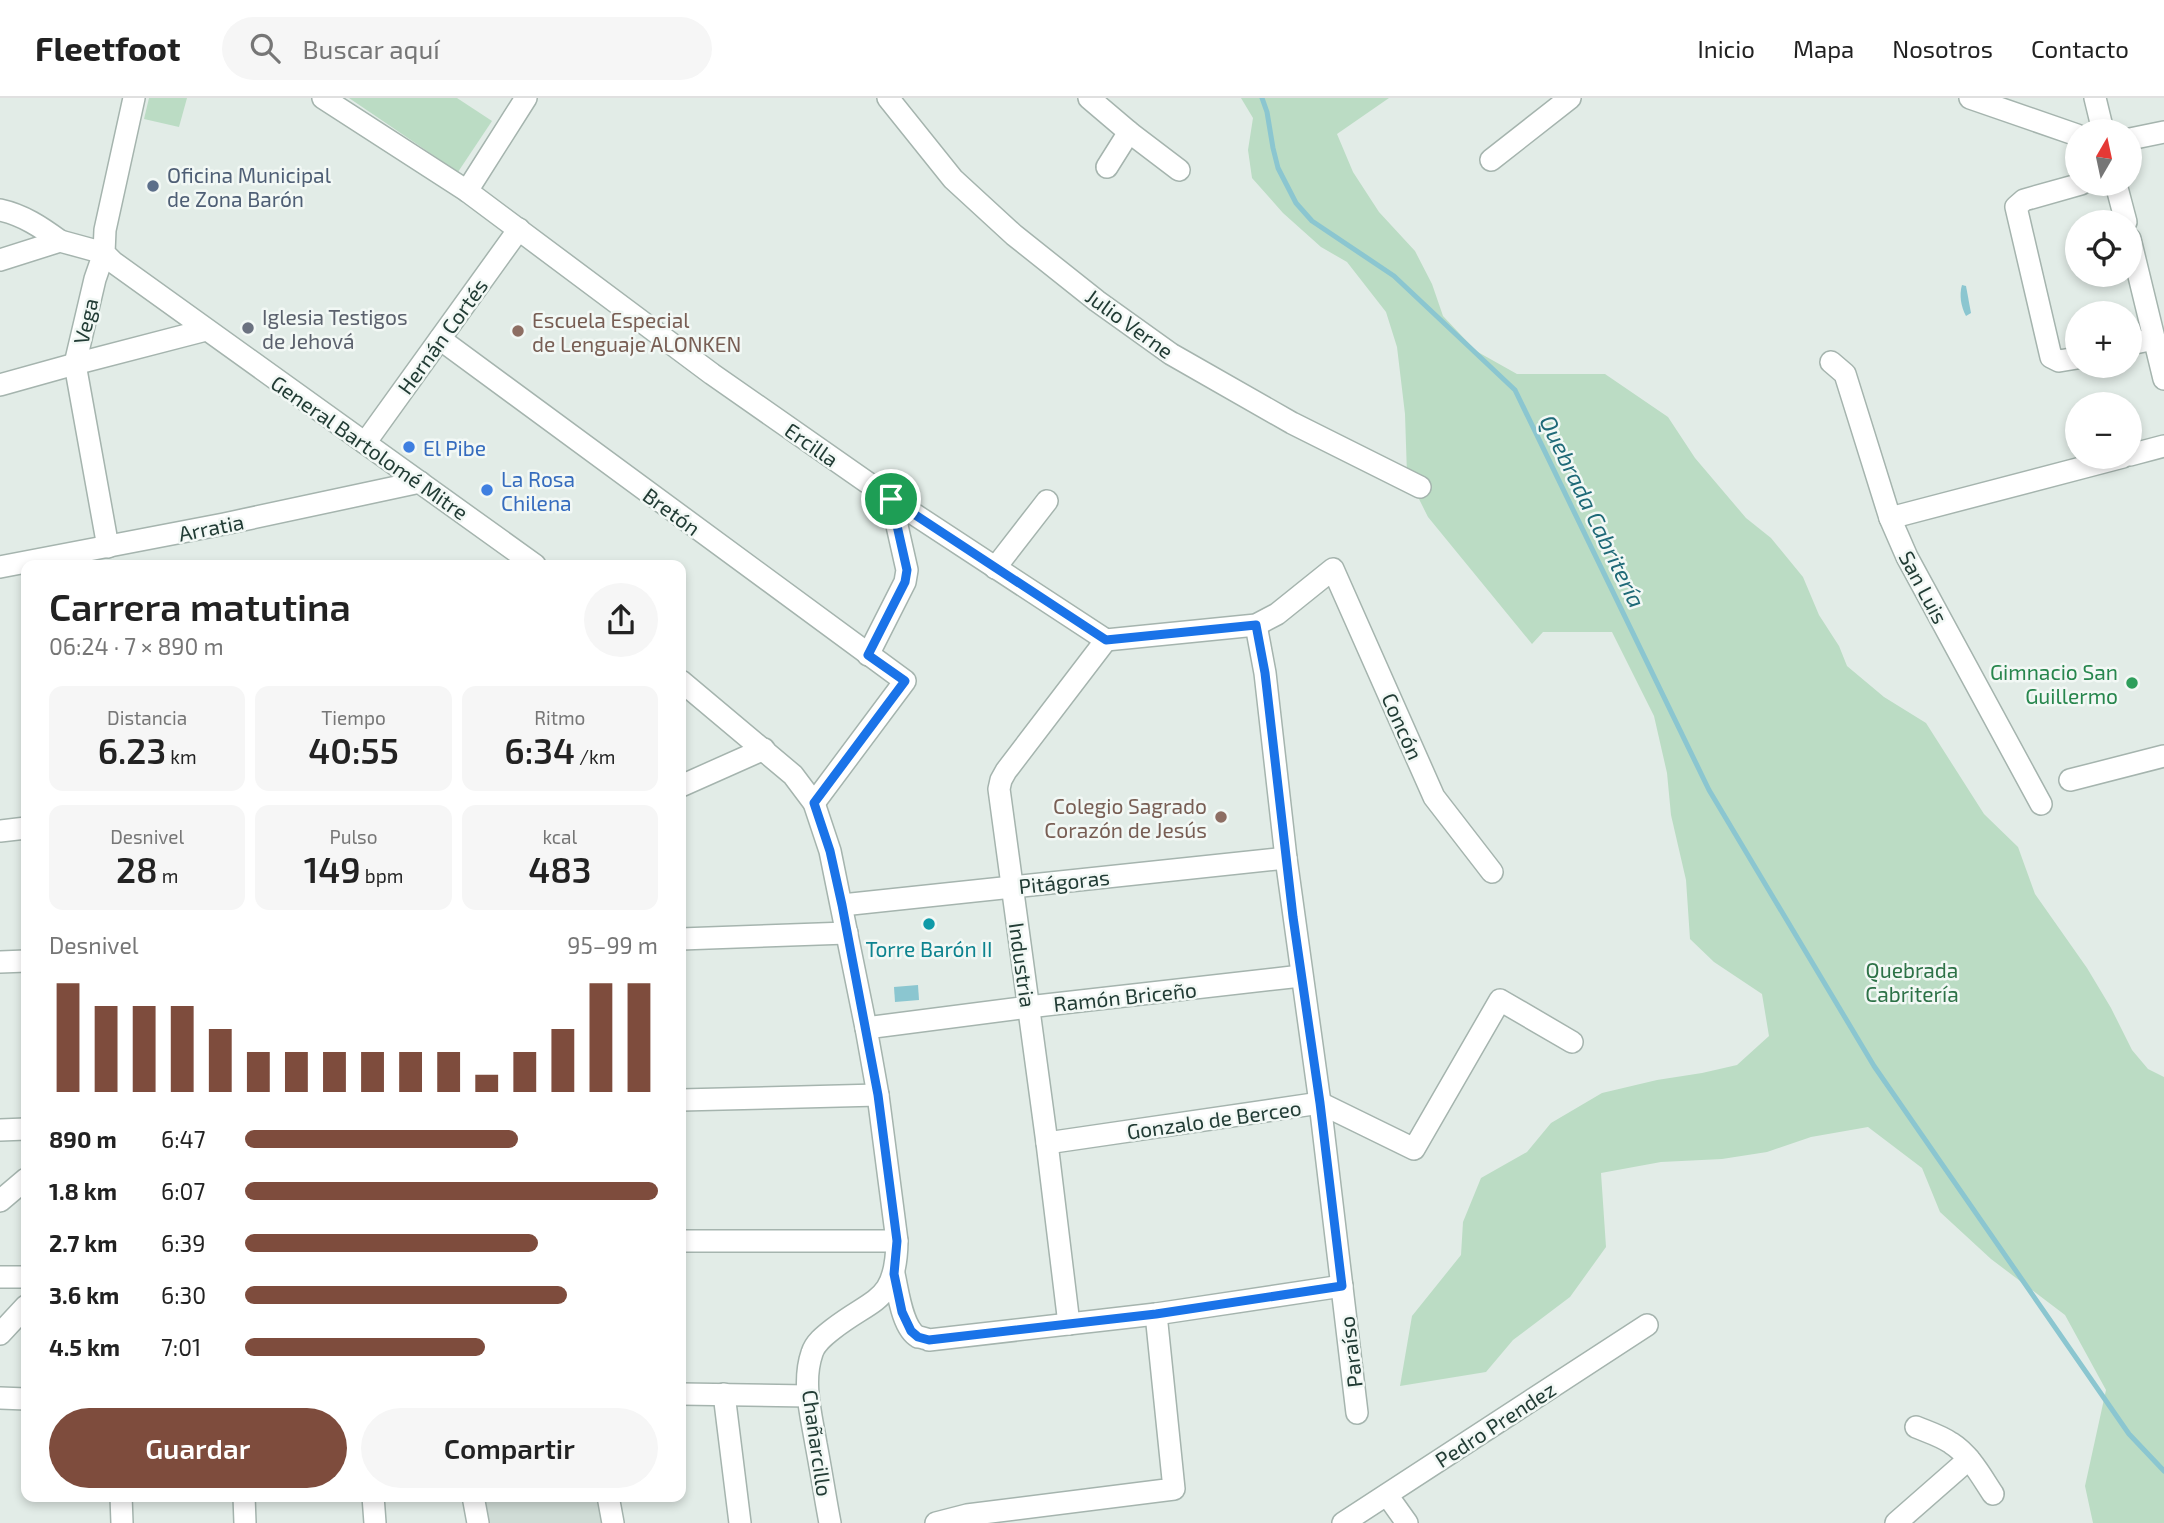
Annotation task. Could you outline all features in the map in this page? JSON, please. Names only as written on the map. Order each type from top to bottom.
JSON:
[{"type":"street","name":"Vega","points":[[108,547],[75,364],[95,279],[104,253],[105,230],[134,98]]},
{"type":"street","name":"Ercilla","points":[[323,98],[467,191],[712,374],[891,499],[1106,640]]},
{"type":"street","points":[[467,191],[526,98]]},
{"type":"street","name":"Julio Verne","points":[[888,98],[953,179],[1014,235],[1139,331],[1171,354],[1292,423],[1420,486]]},
{"type":"street","points":[[1089,98],[1179,170]]},
{"type":"street","points":[[1491,160],[1570,98]]},
{"type":"street","points":[[1970,98],[2065,131]]},
{"type":"street","points":[[2095,98],[2101,119]]},
{"type":"street","points":[[1107,167],[1129,132]]},
{"type":"street","points":[[2142,137],[2164,132]]},
{"type":"street","points":[[2065,188],[2024,200],[2016,207],[2051,357],[2059,361],[2065,360]]},
{"type":"street","points":[[0,210],[15,213],[60,240],[104,253]]},
{"type":"street","name":"Hernán Cortés","points":[[365,443],[519,229]]},
{"type":"street","points":[[0,260],[60,240]]},
{"type":"street","name":"General Bartolomé Mitre","points":[[104,253],[206,330],[420,482],[517,558]]},
{"type":"street","points":[[2141,287],[2164,379]]},
{"type":"street","points":[[0,385],[206,330]]},
{"type":"street","name":"Bretón","points":[[440,339],[905,681],[814,803]]},
{"type":"street","points":[[2142,342],[2154,339]]},
{"type":"street","name":"San Luis","points":[[1832,362],[1845,374],[1890,518],[1907,557],[2041,804]]},
{"type":"street","points":[[2142,452],[2164,446]]},
{"type":"street","points":[[1890,518],[2077,469]]},
{"type":"street","name":"Arratia","points":[[38,560],[420,482]]},
{"type":"street","points":[[868,655],[905,582],[907,570],[891,499]]},
{"type":"street","points":[[995,568],[1047,501]]},
{"type":"street","name":"Arratia","points":[[0,567],[21,563]]},
{"type":"street","name":"Concón","points":[[1256,625],[1277,614],[1333,569],[1434,797],[1492,872]]},
{"type":"street","points":[[1106,640],[1256,625]]},
{"type":"street","name":"Paraíso","points":[[1256,625],[1265,673],[1357,1413]]},
{"type":"street","name":"Industria","points":[[1069,1324],[999,789],[1001,780],[1106,640]]},
{"type":"street","points":[[686,685],[793,775],[814,803],[830,851],[866,1028],[878,1095],[897,1241],[894,1274],[902,1312],[911,1331],[918,1337],[929,1340],[1156,1314],[1342,1286]]},
{"type":"street","points":[[686,784],[764,749]]},
{"type":"street","points":[[2070,780],[2164,756]]},
{"type":"street","points":[[0,831],[21,829]]},
{"type":"street","name":"Pitágoras","points":[[842,905],[1286,858]]},
{"type":"street","points":[[686,939],[847,933]]},
{"type":"street","points":[[0,962],[21,961]]},
{"type":"street","name":"Ramón Briceño","points":[[866,1028],[1301,976]]},
{"type":"street","name":"Gonzalo de Berceo","points":[[1047,1143],[1320,1103],[1414,1149],[1500,1000],[1572,1042]]},
{"type":"street","points":[[686,1100],[878,1095]]},
{"type":"street","points":[[0,1130],[21,1129]]},
{"type":"street","points":[[0,1201],[21,1183]]},
{"type":"street","points":[[686,1241],[897,1241]]},
{"type":"street","name":"Chañarcillo","points":[[830,1523],[808,1396],[808,1369],[812,1350],[822,1338],[879,1298],[888,1289],[894,1274]]},
{"type":"street","points":[[0,1277],[21,1277]]},
{"type":"street","points":[[0,1334],[21,1311]]},
{"type":"street","points":[[936,1523],[967,1515],[1174,1489],[1156,1314]]},
{"type":"street","name":"Pedro Prendez","points":[[1343,1523],[1647,1325]]},
{"type":"street","points":[[686,1394],[808,1396]]},
{"type":"street","points":[[724,1394],[740,1523]]},
{"type":"street","points":[[0,1398],[21,1398]]},
{"type":"street","points":[[1916,1427],[1950,1441],[1969,1459],[1993,1494]]},
{"type":"street","points":[[1896,1523],[1969,1459]]},
{"type":"street","points":[[1387,1495],[1407,1523]]},
{"type":"street","points":[[121,1502],[122,1523]]},
{"type":"street","points":[[244,1502],[245,1523]]},
{"type":"street","points":[[373,1502],[375,1523]]},
{"type":"street","points":[[475,1502],[478,1523]]},
{"type":"street","points":[[609,1502],[613,1523]]},
{"type":"shaded area","points":[[484,1502],[603,1502],[607,1523],[489,1523]]},
{"type":"green space","points":[[149,98],[187,98],[179,127],[144,119]]},
{"type":"green space","points":[[349,98],[457,98],[492,121],[458,172]]},
{"type":"green space","name":"Quebrada Cabritería","points":[[1241,98],[1389,98],[1337,134],[1353,172],[1379,212],[1415,251],[1432,284],[1443,316],[1476,351],[1517,374],[1605,374],[1668,417],[1695,458],[1746,518],[1771,538],[1803,577],[1819,615],[1839,646],[1847,666],[1884,697],[1926,723],[1984,814],[2018,847],[2035,894],[2087,968],[2132,1050],[2148,1069],[2164,1077],[2164,1523],[2093,1523],[2085,1486],[2106,1390],[2065,1315],[1991,1259],[1940,1212],[1922,1168],[1868,1127],[1811,1137],[1767,1152],[1722,1159],[1661,1162],[1601,1173],[1606,1247],[1570,1297],[1513,1340],[1486,1372],[1400,1386],[1412,1316],[1461,1255],[1463,1222],[1481,1178],[1527,1152],[1551,1123],[1602,1093],[1737,1065],[1769,1036],[1762,994],[1714,962],[1690,939],[1686,880],[1671,815],[1667,773],[1654,716],[1612,632],[1543,632],[1532,644],[1428,517],[1407,475],[1405,414],[1397,347],[1386,312],[1347,262],[1321,247],[1283,213],[1252,178],[1248,150],[1253,118]]},
{"type":"water","points":[[1962,285],[1966,286],[1971,313],[1966,316],[1961,301]]},
{"type":"water","points":[[918,985],[919,1000],[895,1002],[894,987]]},
{"type":"waterway","name":"Quebrada Cabritería","points":[[1262,98],[1278,168],[1296,203],[1312,221],[1394,276],[1515,390],[1709,790],[1874,1066],[2129,1434],[2164,1471]]},
{"type":"place","name":"Oficina Municipal de Zona Barón","points":[[153,186]]},
{"type":"place","name":"Iglesia Testigos de Jehová","points":[[248,328]]},
{"type":"place","name":"Escuela Especial de Lenguaje ALONKEN","points":[[518,331]]},
{"type":"place","name":"El Pibe","points":[[409,447]]},
{"type":"place","name":"La Rosa Chilena","points":[[487,490]]},
{"type":"place","name":"Gimnacio San Guillermo","points":[[2132,683]]},
{"type":"place","name":"Colegio Sagrado Corazón de Jesús","points":[[1221,817]]},
{"type":"place","name":"Torre Barón II","points":[[929,924]]},
{"type":"route","points":[[891,499],[1106,640],[1256,625],[1265,673],[1293,917],[1320,1103],[1342,1286],[1156,1314],[929,1340],[918,1337],[911,1331],[902,1312],[894,1274],[897,1241],[878,1095],[866,1028],[830,851],[814,803],[905,681],[868,655],[905,582],[907,570],[891,499]]}]
